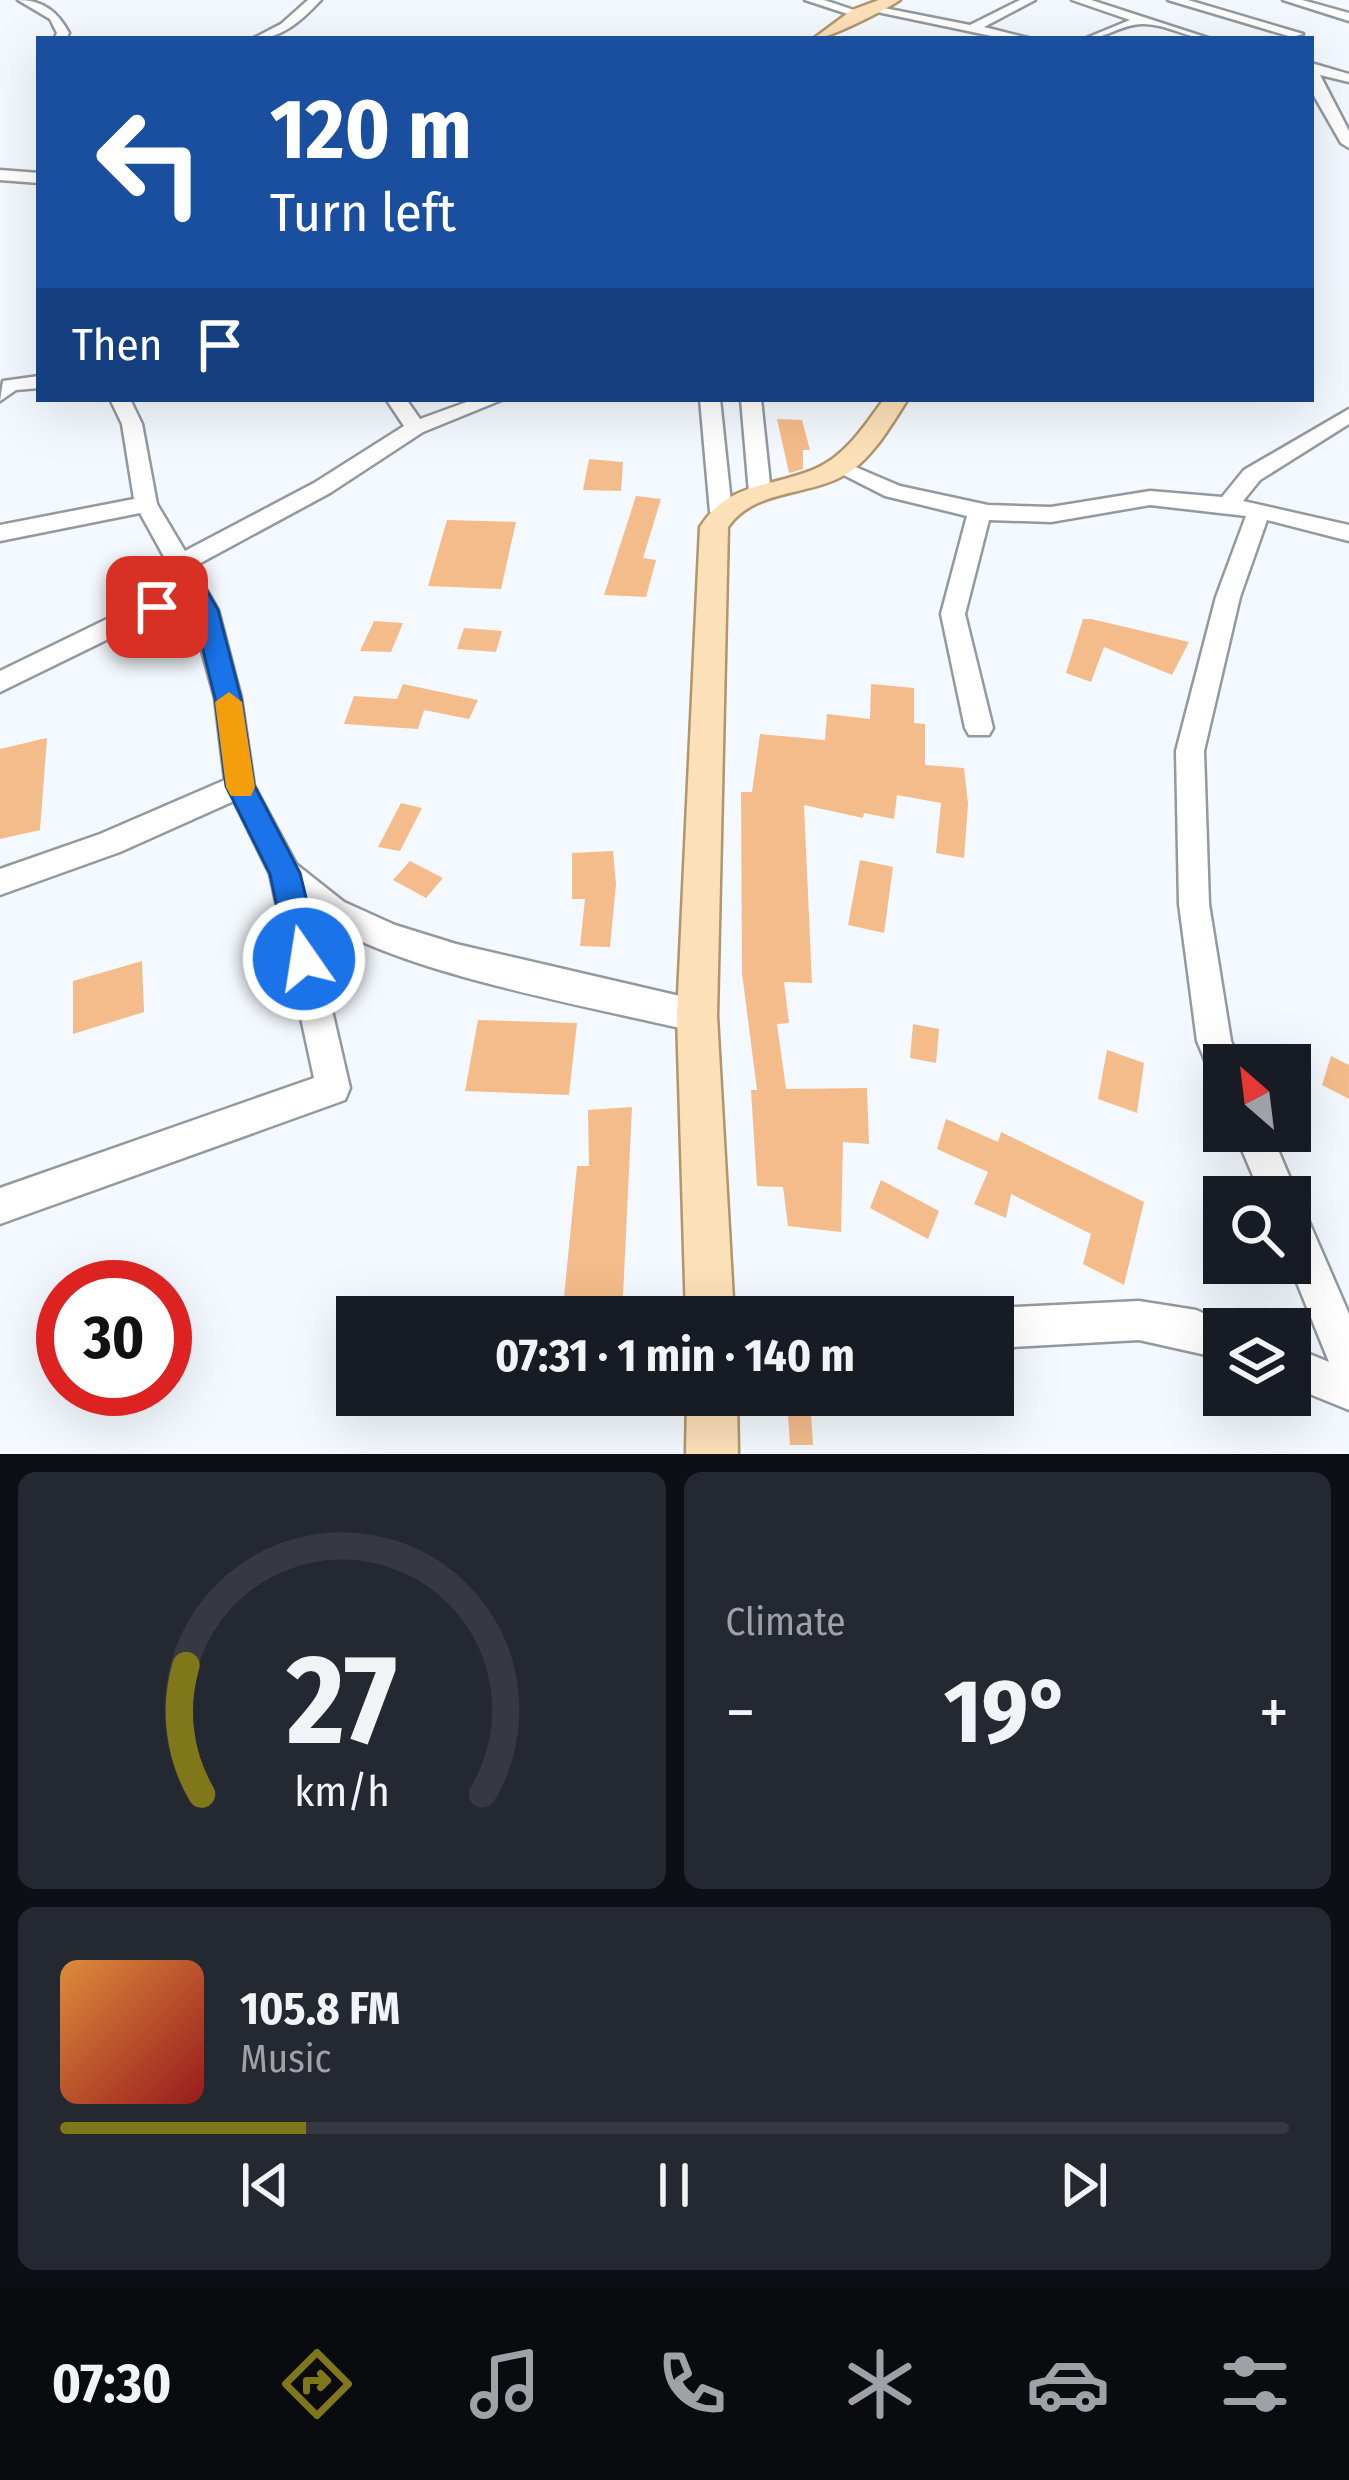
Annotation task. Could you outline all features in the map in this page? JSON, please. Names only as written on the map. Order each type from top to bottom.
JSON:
[{"type":"main road","points":[[826,36],[863,11],[893,0]]},
{"type":"main road","points":[[709,1296],[697,1016],[714,527],[734,501],[800,484],[838,467],[893,402]]},
{"type":"main road","points":[[712,1416],[712,1454]]},
{"type":"street","points":[[24,0],[55,17],[62,36]]},
{"type":"street","points":[[265,36],[285,27],[315,0]]},
{"type":"street","points":[[811,0],[1013,36]]},
{"type":"street","points":[[975,27],[1030,0]]},
{"type":"street","points":[[1078,0],[1194,36]]},
{"type":"street","points":[[1174,0],[1295,36]]},
{"type":"street","points":[[1297,1],[1349,17]]},
{"type":"street","points":[[1298,36],[1306,20],[1325,11]]},
{"type":"street","points":[[1098,36],[1138,20]]},
{"type":"street","points":[[1314,68],[1349,78]]},
{"type":"street","points":[[1315,96],[1349,143]]},
{"type":"street","points":[[0,175],[36,178]]},
{"type":"street","points":[[0,395],[10,385],[36,382]]},
{"type":"street","points":[[0,1206],[333,1088],[285,873],[240,786],[219,652],[186,576],[146,504],[132,424],[121,402]]},
{"type":"street","points":[[398,402],[416,428]]},
{"type":"street","points":[[0,682],[186,576],[416,428],[486,402]]},
{"type":"street","points":[[711,402],[721,512]]},
{"type":"street","points":[[750,402],[760,493]]},
{"type":"street","points":[[1228,505],[1252,475],[1349,415]]},
{"type":"street","points":[[838,467],[877,486],[979,513],[1075,512],[1161,497],[1228,505],[1349,533]]},
{"type":"street","points":[[0,532],[146,504]]},
{"type":"street","points":[[1215,1044],[1194,904],[1190,751],[1228,597],[1259,512]]},
{"type":"street","points":[[979,513],[953,614],[979,728]]},
{"type":"street","points":[[0,882],[110,843],[240,786]]},
{"type":"street","points":[[285,873],[333,912],[391,937],[456,958],[697,1016]]},
{"type":"street","points":[[1311,1271],[1349,1361]]},
{"type":"street","points":[[1014,1326],[1103,1318],[1203,1330]]},
{"type":"street","points":[[1311,1375],[1349,1390]]},
{"type":"building","points":[[777,419],[802,420],[810,450],[803,450],[803,469],[789,473]]},
{"type":"building","points":[[589,459],[623,462],[621,491],[583,490]]},
{"type":"building","points":[[636,496],[661,499],[643,558],[656,560],[646,597],[604,595]]},
{"type":"building","points":[[447,520],[516,522],[501,589],[428,586]]},
{"type":"building","points":[[1083,619],[1189,642],[1172,675],[1104,647],[1091,682],[1066,673]]},
{"type":"building","points":[[374,621],[403,623],[391,652],[360,651]]},
{"type":"building","points":[[464,628],[502,631],[496,652],[457,649]]},
{"type":"building","points":[[403,684],[478,700],[469,719],[424,710],[418,729],[344,724],[354,696],[397,699]]},
{"type":"building","points":[[871,684],[914,688],[914,723],[925,724],[925,765],[964,768],[968,804],[964,858],[936,853],[941,803],[897,795],[894,819],[864,813],[863,818],[804,805],[812,983],[784,982],[789,1023],[777,1024],[786,1089],[867,1088],[869,1144],[843,1142],[841,1232],[788,1226],[783,1187],[757,1186],[751,1090],[757,1090],[742,973],[741,792],[752,792],[760,734],[825,740],[827,714],[870,719]]},
{"type":"building","points":[[47,738],[40,830],[0,839],[0,749]]},
{"type":"building","points":[[401,803],[422,808],[400,851],[378,847]]},
{"type":"building","points":[[613,851],[616,884],[610,947],[580,946],[585,899],[572,899],[572,853]]},
{"type":"building","points":[[860,860],[893,867],[884,933],[848,925]]},
{"type":"building","points":[[410,861],[443,878],[426,898],[393,880]]},
{"type":"building","points":[[142,961],[144,1012],[73,1034],[73,981]]},
{"type":"building","points":[[478,1020],[577,1023],[569,1095],[465,1091]]},
{"type":"building","points":[[913,1024],[939,1029],[936,1063],[910,1058]]},
{"type":"building","points":[[1107,1050],[1144,1063],[1137,1113],[1098,1099]]},
{"type":"building","points":[[1331,1056],[1349,1065],[1349,1099],[1322,1085]]},
{"type":"building","points":[[632,1107],[623,1296],[564,1296],[577,1166],[589,1166],[588,1110]]},
{"type":"building","points":[[946,1119],[998,1142],[1001,1132],[1144,1202],[1124,1285],[1083,1264],[1091,1234],[1011,1194],[1006,1218],[974,1204],[988,1172],[937,1149]]},
{"type":"building","points":[[881,1180],[939,1211],[928,1239],[870,1208]]},
{"type":"building","points":[[788,1416],[811,1416],[813,1445],[790,1445]]},
{"type":"slow traffic","points":[[229,702],[241,787]]},
{"type":"route","points":[[157,607],[193,588],[206,610],[228,698],[240,786],[285,873],[304,959]]}]
